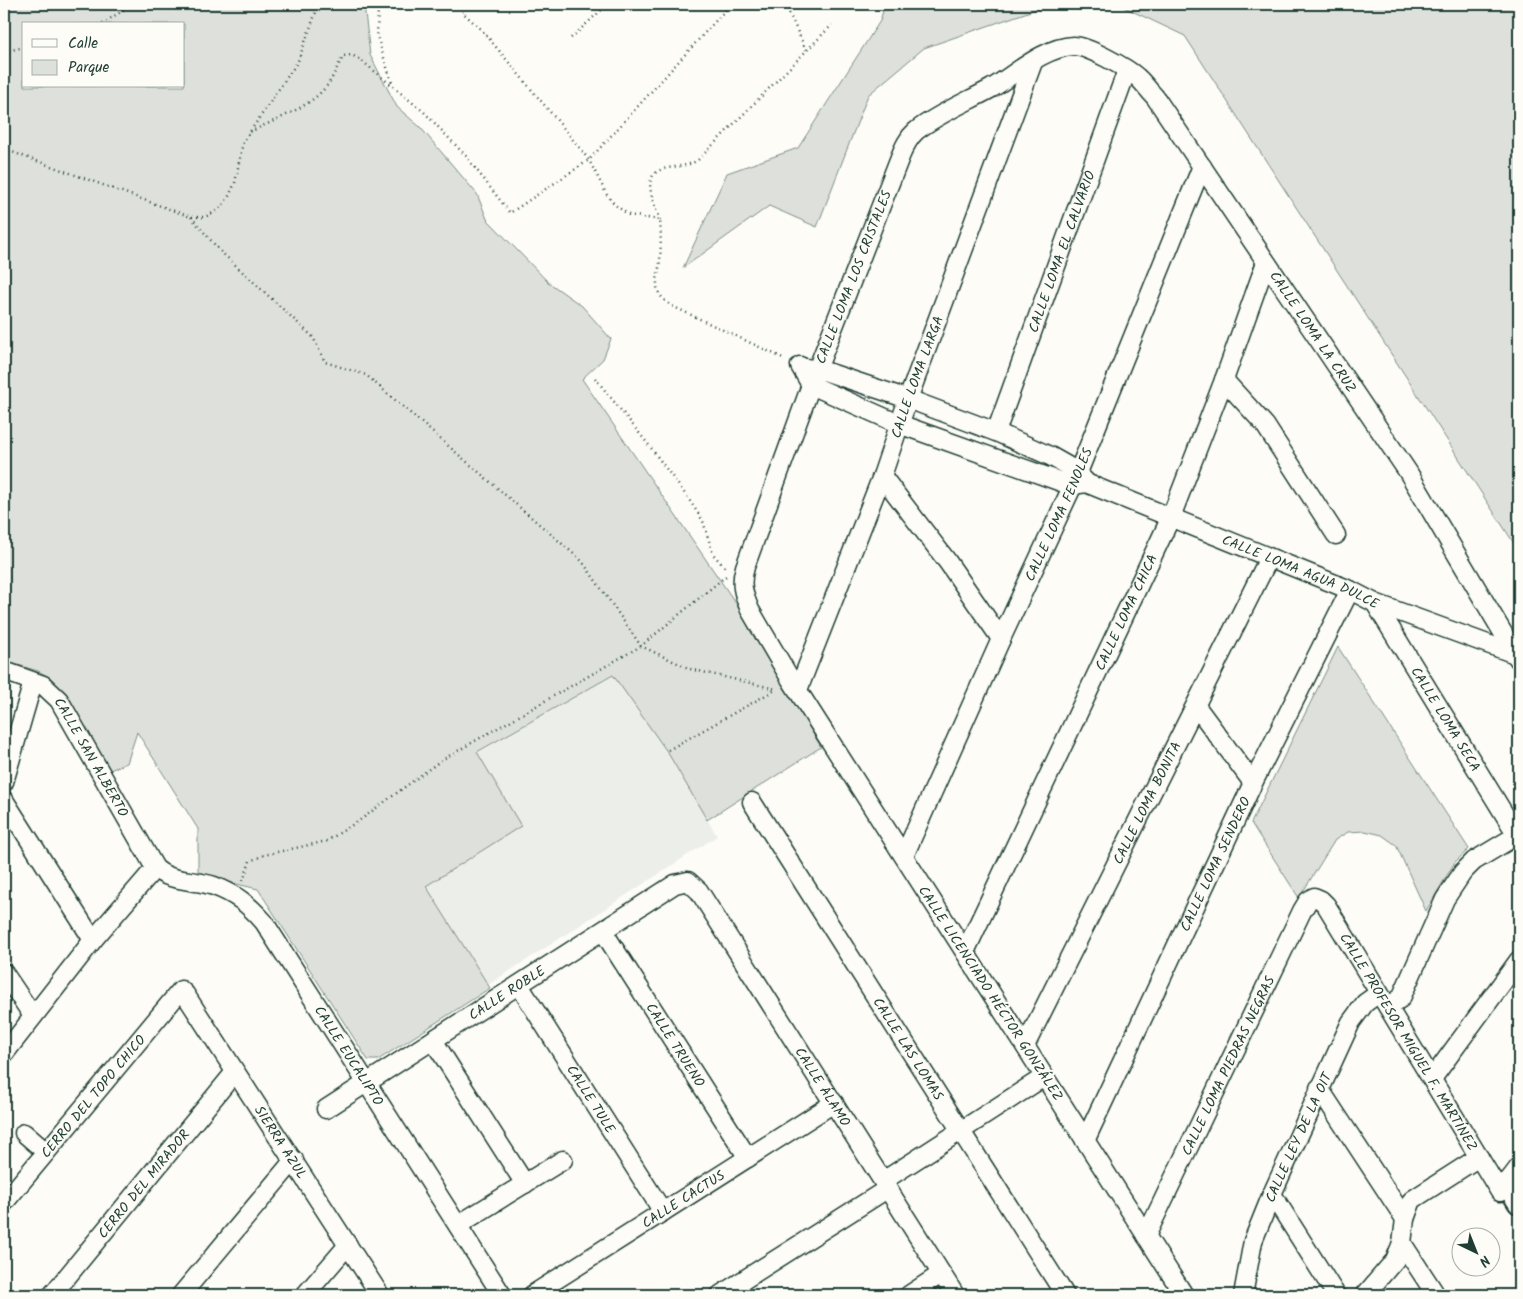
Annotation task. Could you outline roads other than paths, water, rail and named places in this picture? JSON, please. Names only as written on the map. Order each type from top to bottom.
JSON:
[{"type":"street","name":"CALLE LOMA LOS CRISTALES","points":[[745,598],[741,580],[814,377],[908,138],[932,121],[992,88],[1052,51],[1074,46]]},
{"type":"street","name":"CALLE LOMA LA CRUZ","points":[[1074,46],[1090,50],[1127,70],[1138,77],[1155,97],[1408,472],[1517,657]]},
{"type":"street","name":"CALLE LOMA LARGA","points":[[794,685],[882,476],[908,399],[1033,62]]},
{"type":"street","name":"CALLE LOMA EL CALVARIO","points":[[996,432],[1127,70]]},
{"type":"street","name":"CALLE LOMA FENOLES","points":[[904,856],[1001,639],[1080,480],[1202,166]]},
{"type":"street","name":"CALLE LOMA CHICA","points":[[965,952],[1171,517],[1224,380],[1266,262]]},
{"type":"street","name":"CALLE LOMA AGUA DULCE","points":[[800,366],[814,377],[899,424],[1042,476],[1080,480],[1350,590],[1375,603],[1517,657]]},
{"type":"street","name":"CALLE LOMA AGUA DULCE","points":[[814,377],[908,399],[996,432],[1050,456],[1080,480]]},
{"type":"street","points":[[1224,380],[1265,425],[1336,535]]},
{"type":"street","points":[[882,476],[947,561],[1001,639]]},
{"type":"street","name":"CALLE LOMA BONITA","points":[[1025,1046],[1269,558]]},
{"type":"street","name":"CALLE LOMA SENDERO","points":[[1085,1141],[1253,783],[1350,590]]},
{"type":"street","name":"CALLE LICENCIADO HÉCTOR GONZÁLEZ","points":[[745,598],[750,610],[794,685],[1184,1295]]},
{"type":"street","name":"CALLE LOMA SECA","points":[[1375,603],[1518,834]]},
{"type":"street","name":"CALLE SAN ALBERTO","points":[[4,671],[44,685],[63,706],[156,868]]},
{"type":"street","points":[[4,782],[33,682]]},
{"type":"street","points":[[1196,706],[1253,783]]},
{"type":"street","points":[[4,800],[93,940]]},
{"type":"street","name":"CALLE LAS LOMAS","points":[[752,802],[1064,1295]]},
{"type":"street","name":"CALLE LEY DE LA OIT","points":[[1243,1295],[1253,1241],[1319,1088],[1351,1022],[1365,1003],[1401,998],[1445,899],[1463,872],[1474,861],[1518,834]]},
{"type":"street","points":[[4,1054],[93,940],[156,868]]},
{"type":"street","name":"CALLE EUCALIPTO","points":[[156,868],[168,877],[213,886],[240,898],[264,922],[502,1295]]},
{"type":"street","name":"CALLE ROBLE","points":[[326,1109],[675,884],[688,881]]},
{"type":"street","name":"CALLE ÁLAMO","points":[[688,881],[699,891],[954,1295]]},
{"type":"street","name":"CALLE PROFESOR MIGUEL F. MARTÍNEZ","points":[[1312,898],[1319,898],[1326,905],[1479,1157],[1511,1186]]},
{"type":"street","name":"CALLE LOMA PIEDRAS NEGRAS","points":[[1146,1236],[1302,911],[1312,898]]},
{"type":"street","name":"CALLE TRUENO","points":[[603,931],[748,1158]]},
{"type":"street","points":[[1432,1079],[1519,960]]},
{"type":"street","points":[[4,973],[33,1016]]},
{"type":"street","name":"CALLE TULE","points":[[519,985],[664,1212]]},
{"type":"street","name":"SIERRA AZUL","points":[[181,990],[186,994],[380,1295]]},
{"type":"street","name":"CERRO DEL TOPO CHICO","points":[[4,1203],[181,990]]},
{"type":"street","points":[[434,1040],[525,1184]]},
{"type":"street","name":"CERRO DEL MIRADOR","points":[[52,1295],[235,1072]]},
{"type":"street","points":[[720,1295],[885,1185],[960,1131],[1044,1077]]},
{"type":"street","points":[[1319,1088],[1405,1220]]},
{"type":"street","name":"CALLE CACTUS","points":[[532,1295],[834,1103]]},
{"type":"street","points":[[24,1133],[46,1152]]},
{"type":"street","points":[[1365,1295],[1394,1260],[1402,1242],[1405,1220],[1412,1200],[1479,1157]]},
{"type":"street","points":[[181,1295],[294,1160]]},
{"type":"street","points":[[458,1225],[563,1160]]},
{"type":"street","points":[[1272,1194],[1336,1295]]},
{"type":"street","points":[[1402,1242],[1436,1295]]},
{"type":"street","points":[[305,1295],[348,1245]]},
{"type":"street","points":[[909,1295],[941,1274]]}]
